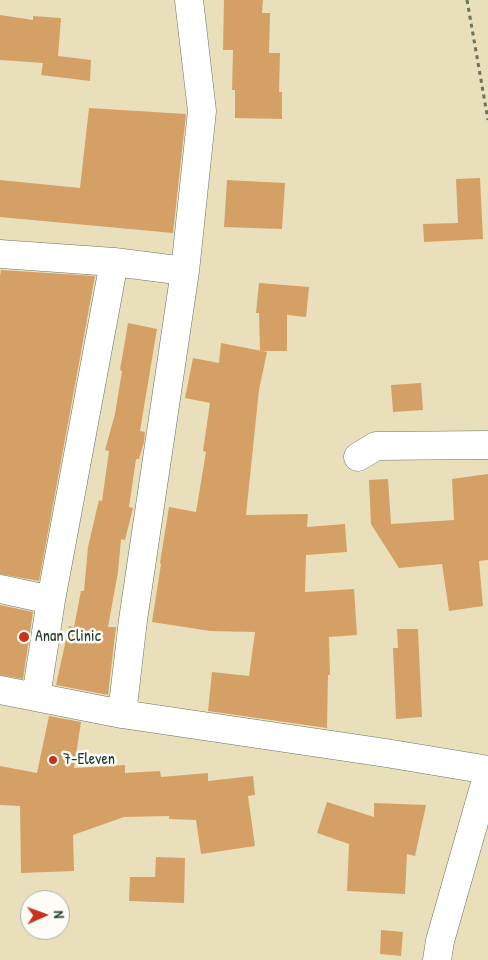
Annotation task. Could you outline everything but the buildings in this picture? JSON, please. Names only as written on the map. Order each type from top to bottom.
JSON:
[{"type":"main road","points":[[122,714],[135,610],[185,270],[202,111],[189,0]]},
{"type":"main road","points":[[0,254],[114,262],[185,270]]},
{"type":"main road","points":[[36,697],[51,600],[114,262]]},
{"type":"main road","points":[[358,457],[376,446],[488,445]]},
{"type":"main road","points":[[0,589],[51,600]]},
{"type":"main road","points":[[0,690],[122,714],[386,753],[488,771],[440,941],[437,960]]},
{"type":"path","points":[[467,0],[488,120]]},
{"type":"place","name":"Anan Clinic","points":[[24,637]]},
{"type":"place","name":"7-Eleven","points":[[53,760]]}]
